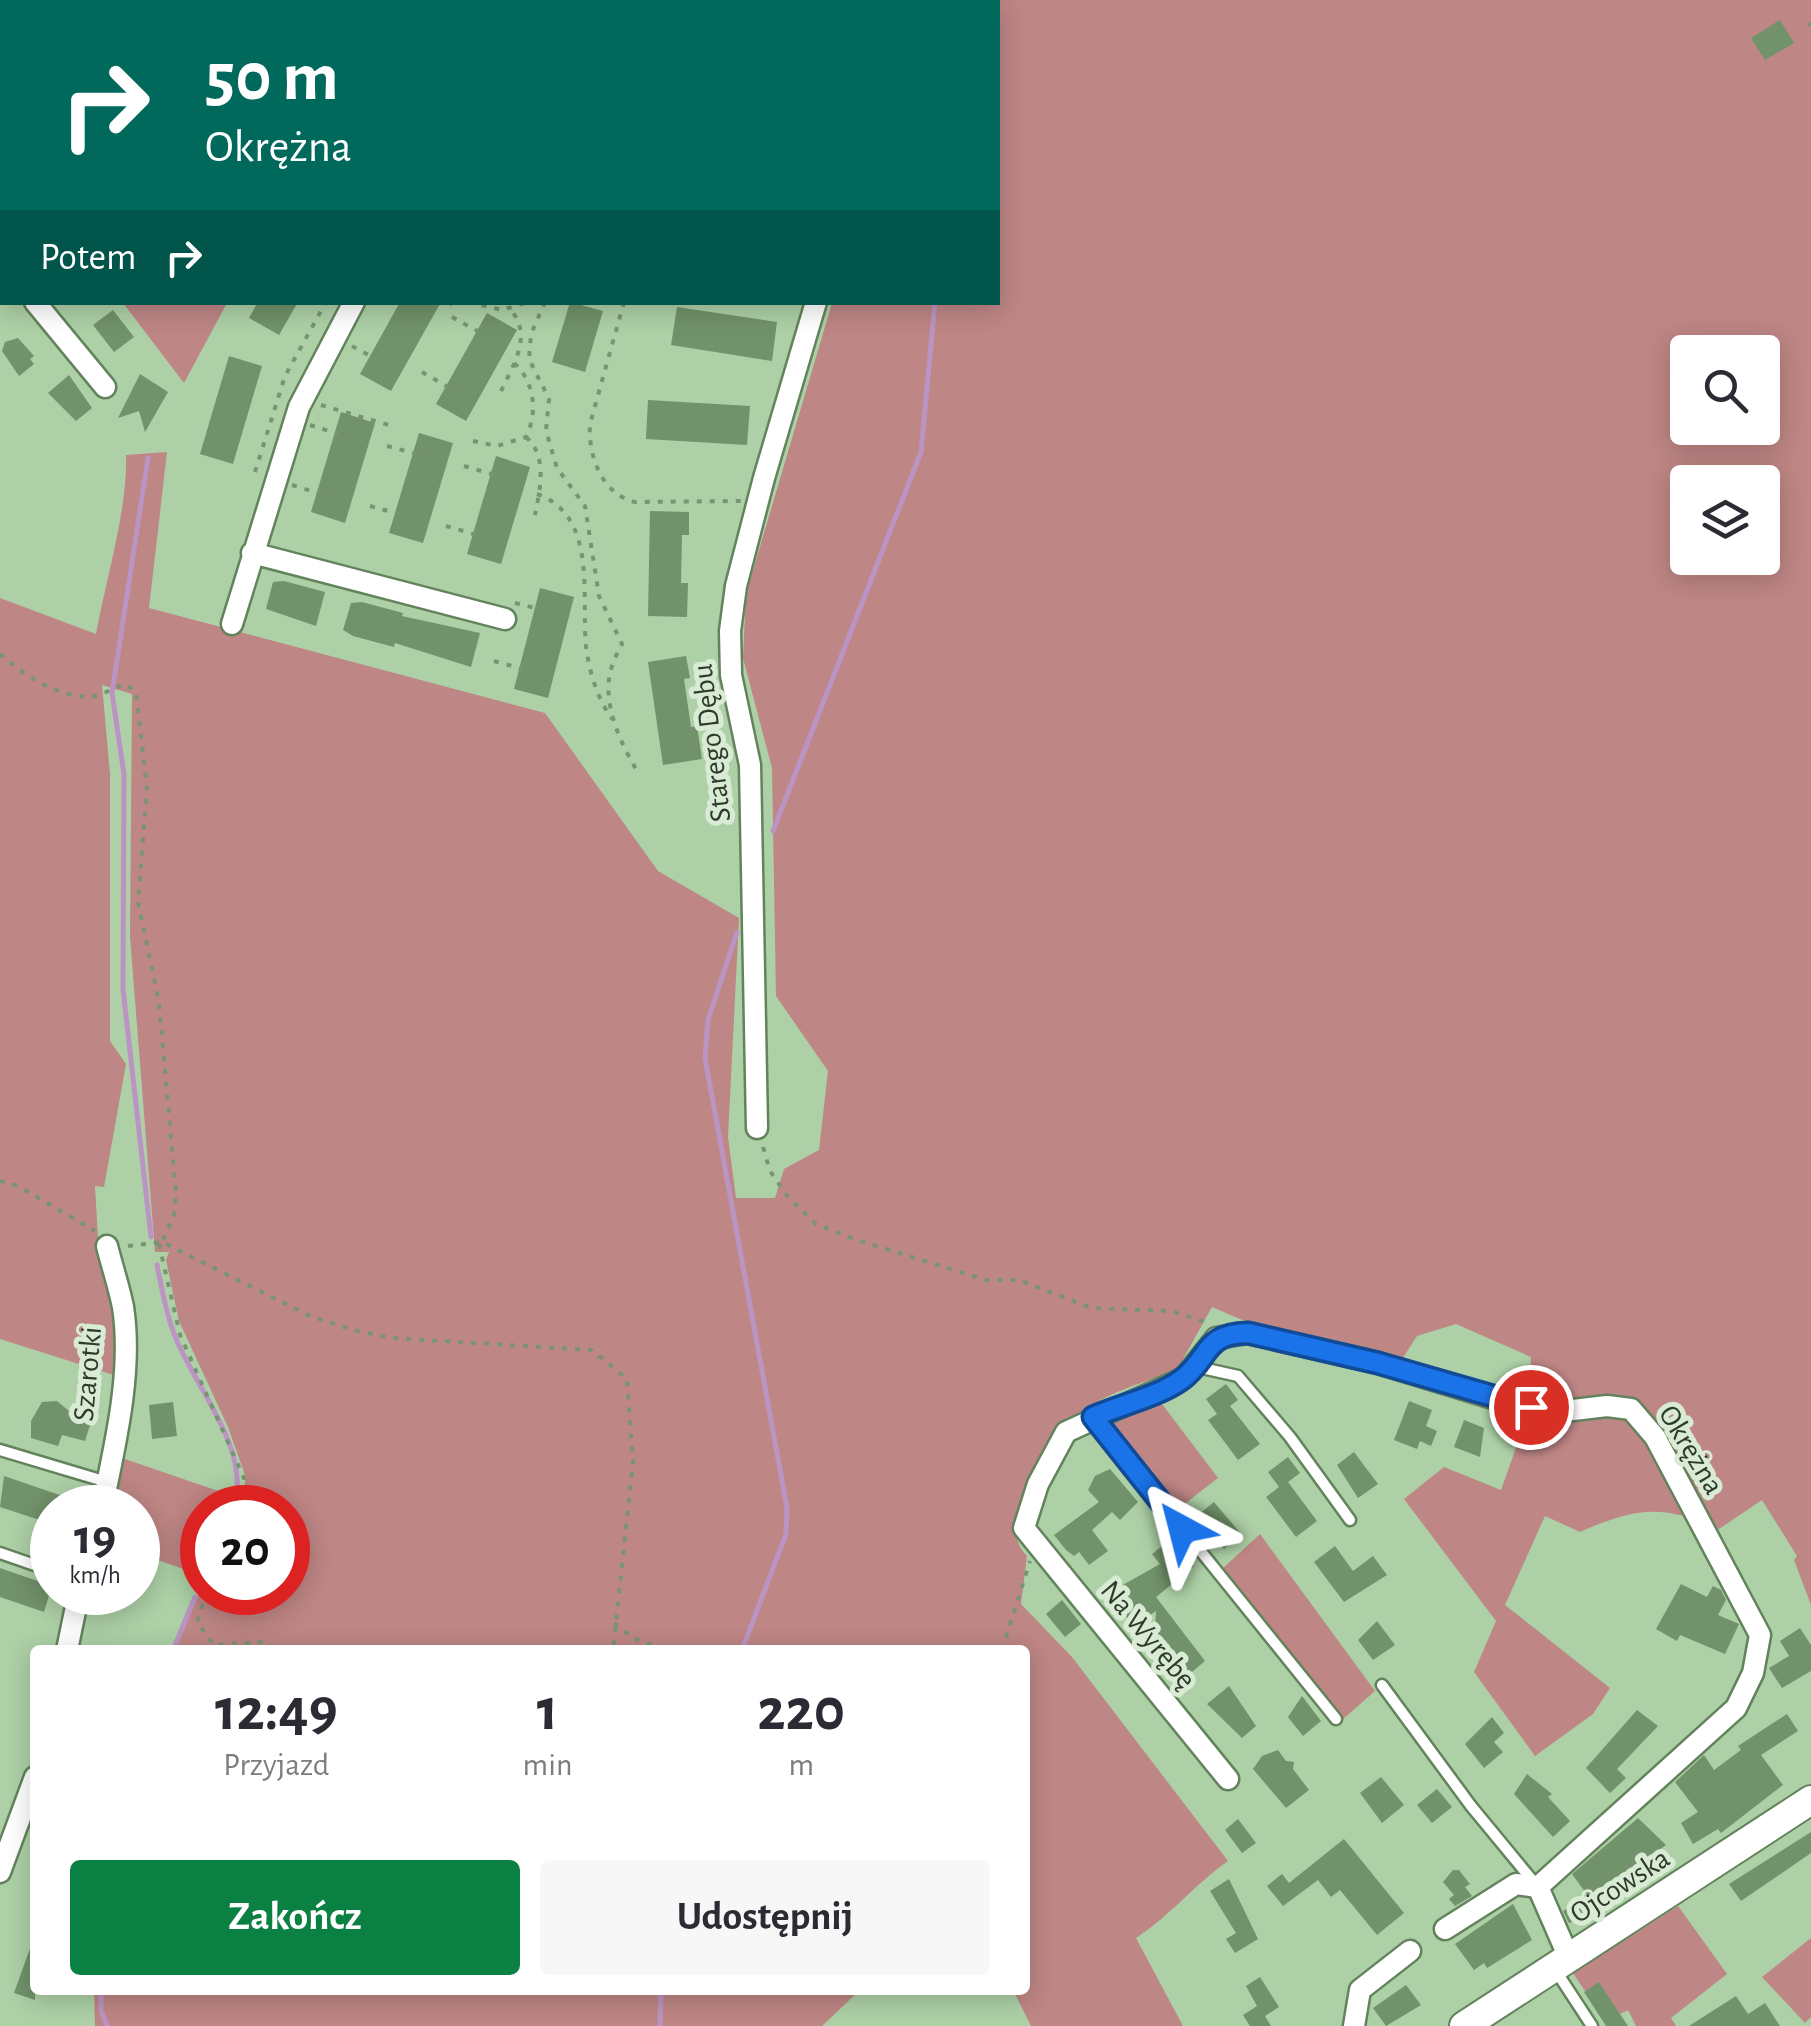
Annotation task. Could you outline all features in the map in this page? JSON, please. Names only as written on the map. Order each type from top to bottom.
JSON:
[{"type":"street","points":[[37,305],[105,387]]},
{"type":"street","points":[[232,624],[299,407],[352,305]]},
{"type":"street","name":"Starego Dębu","points":[[756,1128],[750,764],[731,674],[730,632],[736,586],[758,501],[815,305]]},
{"type":"street","points":[[252,553],[508,610]]},
{"type":"street","name":"Szarotki","points":[[106,1485],[124,1344],[123,1308],[107,1246]]},
{"type":"street","name":"Okrężna","points":[[1226,1334],[1248,1333],[1378,1363],[1539,1408],[1631,1410],[1655,1436],[1760,1635],[1754,1673],[1736,1708],[1538,1886],[1516,1884],[1444,1929]]},
{"type":"street","points":[[1093,1417],[1170,1386],[1216,1338],[1226,1334]]},
{"type":"street","name":"Na Wyrębę","points":[[1093,1417],[1066,1432],[1038,1484],[1024,1528],[1038,1550],[1228,1779]]},
{"type":"street","points":[[68,1645],[74,1615]]},
{"type":"street","points":[[0,1872],[30,1790]]},
{"type":"street","name":"Ojcowska","points":[[1464,2026],[1811,1800]]},
{"type":"street","points":[[1538,1886],[1561,1963]]},
{"type":"street","points":[[1354,2026],[1360,1990],[1410,1951]]},
{"type":"lane","points":[[1193,1366],[1238,1376],[1290,1437],[1350,1520]]},
{"type":"lane","points":[[1093,1417],[1336,1719]]},
{"type":"lane","points":[[0,1450],[107,1482]]},
{"type":"lane","points":[[0,1553],[30,1563]]},
{"type":"lane","points":[[1382,1685],[1471,1806],[1538,1886]]},
{"type":"lane","points":[[1561,1963],[1592,2026]]},
{"type":"path","points":[[255,472],[285,376],[324,305]]},
{"type":"path","points":[[487,305],[510,309],[520,305]]},
{"type":"path","points":[[543,305],[530,339],[532,369],[549,400],[545,423],[549,444],[567,488],[585,506],[599,596],[622,644],[610,669],[615,724]]},
{"type":"path","points":[[623,305],[590,424],[589,441],[601,475],[626,500],[636,502],[758,501]]},
{"type":"path","points":[[502,392],[522,336],[520,322],[510,309]]},
{"type":"path","points":[[452,317],[480,333]]},
{"type":"path","points":[[522,336],[530,339]]},
{"type":"path","points":[[344,342],[374,358]]},
{"type":"path","points":[[514,364],[526,378],[532,401],[526,437]]},
{"type":"path","points":[[422,372],[450,388]]},
{"type":"path","points":[[311,402],[392,426]]},
{"type":"path","points":[[304,424],[339,434]]},
{"type":"path","points":[[474,441],[497,446],[526,437]]},
{"type":"path","points":[[526,437],[538,450],[541,463],[535,515]]},
{"type":"path","points":[[386,446],[417,454]]},
{"type":"path","points":[[464,466],[495,475]]},
{"type":"path","points":[[285,483],[321,494]]},
{"type":"path","points":[[537,494],[558,504],[575,528],[587,599],[588,654],[598,694],[639,774]]},
{"type":"path","points":[[370,506],[399,514]]},
{"type":"path","points":[[446,526],[477,535]]},
{"type":"path","points":[[508,610],[539,609]]},
{"type":"path","points":[[0,654],[25,674],[72,694],[97,696],[125,684],[136,692],[146,778],[138,902],[159,1002],[176,1194],[174,1215],[160,1242],[180,1335],[244,1478],[242,1485]]},
{"type":"path","points":[[494,661],[523,670]]},
{"type":"path","points":[[756,1128],[770,1171],[788,1197],[816,1224],[986,1280],[1019,1280],[1091,1308],[1191,1314],[1226,1334]]},
{"type":"path","points":[[0,1181],[90,1225],[107,1246],[160,1242],[310,1316],[353,1330],[392,1338],[600,1353],[627,1379],[632,1462],[613,1645]]},
{"type":"path","points":[[1004,1645],[1022,1595],[1025,1567],[1038,1550]]},
{"type":"path","points":[[199,1615],[197,1622],[214,1645],[269,1645]]},
{"type":"path","points":[[614,1623],[633,1638],[652,1645]]},
{"type":"shaded area","points":[[1000,0],[1811,0],[1811,1605],[1794,1560],[1797,1556],[1762,1500],[1719,1529],[1682,1515],[1650,1512],[1617,1517],[1580,1532],[1545,1516],[1505,1605],[1610,1688],[1593,1714],[1535,1756],[1474,1672],[1496,1621],[1404,1499],[1444,1467],[1501,1490],[1529,1411],[1531,1357],[1456,1324],[1417,1336],[1401,1361],[1254,1325],[1212,1307],[1177,1370],[1100,1400],[1064,1426],[1036,1468],[1016,1528],[1018,1543],[1027,1556],[1021,1604],[1072,1657],[1228,1861],[1136,1938],[1183,2026],[1031,2026],[1016,1995],[1030,1995],[1030,1645],[177,1645],[190,1615],[310,1615],[310,1485],[245,1485],[246,1478],[228,1427],[179,1321],[166,1260],[169,1252],[155,1252],[130,937],[132,694],[102,685],[110,774],[110,1041],[126,1064],[104,1187],[95,1186],[98,1239],[109,1277],[120,1377],[0,1339],[0,598],[96,634],[120,520],[126,455],[167,452],[149,608],[545,713],[658,871],[739,918],[728,1137],[736,1198],[775,1198],[784,1169],[819,1150],[828,1071],[776,996],[772,768],[743,658],[746,594],[831,305],[1000,305]]},
{"type":"shaded area","points":[[125,305],[226,305],[184,383]]},
{"type":"shaded area","points":[[1156,1396],[1218,1478],[1174,1512],[1128,1457],[1113,1420]]},
{"type":"shaded area","points":[[119,1457],[201,1485],[180,1485],[180,1568],[160,1561],[160,1485],[113,1485]]},
{"type":"shaded area","points":[[1260,1534],[1375,1691],[1343,1719],[1223,1568]]},
{"type":"shaded area","points":[[1678,1906],[1727,1974],[1671,2018],[1676,2026],[1636,2026],[1628,2010],[1620,2014],[1600,1984],[1585,1991],[1573,1973]]},
{"type":"shaded area","points":[[1811,1938],[1811,2017],[1805,2023],[1762,1977]]},
{"type":"shaded area","points":[[94,1995],[855,1995],[822,2026],[95,2026]]},
{"type":"building","points":[[1780,20],[1794,43],[1765,60],[1751,38]]},
{"type":"building","points":[[256,305],[296,305],[279,335],[249,318]]},
{"type":"building","points":[[398,305],[439,305],[391,391],[360,374]]},
{"type":"building","points":[[569,305],[603,311],[585,372],[552,362]]},
{"type":"building","points":[[677,307],[777,322],[772,361],[671,345]]},
{"type":"building","points":[[113,310],[134,337],[114,352],[93,325]]},
{"type":"building","points":[[487,313],[517,330],[466,421],[436,404]]},
{"type":"building","points":[[18,338],[34,356],[30,359],[34,364],[19,376],[2,351],[5,342]]},
{"type":"building","points":[[229,356],[262,366],[233,464],[200,454]]},
{"type":"building","points":[[140,374],[168,392],[145,432],[139,411],[118,418]]},
{"type":"building","points":[[69,375],[92,408],[76,421],[48,393]]},
{"type":"building","points":[[648,400],[750,406],[747,445],[646,439]]},
{"type":"building","points":[[341,412],[375,423],[345,523],[311,512]]},
{"type":"building","points":[[419,433],[453,443],[423,543],[389,533]]},
{"type":"building","points":[[496,456],[530,467],[501,564],[467,554]]},
{"type":"building","points":[[650,511],[689,512],[689,535],[682,535],[681,583],[688,583],[687,617],[648,616]]},
{"type":"building","points":[[284,581],[325,592],[316,626],[266,609],[273,582]]},
{"type":"building","points":[[540,588],[574,597],[548,698],[514,689]]},
{"type":"building","points":[[362,602],[403,613],[402,616],[480,633],[471,667],[343,630],[351,603]]},
{"type":"building","points":[[686,656],[690,678],[684,679],[691,727],[697,726],[702,759],[663,765],[648,662]]},
{"type":"building","points":[[1226,1384],[1238,1400],[1230,1406],[1260,1444],[1238,1460],[1208,1420],[1217,1414],[1206,1399]]},
{"type":"building","points":[[57,1401],[69,1411],[68,1415],[91,1422],[85,1441],[62,1435],[58,1446],[31,1438],[31,1421],[42,1402]]},
{"type":"building","points":[[1409,1401],[1432,1410],[1426,1426],[1437,1431],[1431,1446],[1420,1441],[1417,1449],[1394,1440]]},
{"type":"building","points":[[173,1402],[177,1436],[152,1439],[149,1405]]},
{"type":"building","points":[[1464,1420],[1484,1428],[1480,1457],[1454,1447]]},
{"type":"building","points":[[1354,1452],[1378,1484],[1358,1498],[1337,1465]]},
{"type":"building","points":[[1288,1457],[1300,1473],[1288,1482],[1317,1521],[1296,1537],[1266,1497],[1279,1487],[1268,1472]]},
{"type":"building","points":[[1110,1469],[1138,1502],[1120,1520],[1112,1512],[1092,1530],[1108,1551],[1089,1565],[1079,1552],[1074,1556],[1066,1550],[1054,1535],[1099,1502],[1088,1490],[1095,1476]]},
{"type":"building","points":[[4,1476],[30,1485],[30,1517],[0,1507]]},
{"type":"building","points":[[1214,1502],[1241,1534],[1224,1549],[1197,1516]]},
{"type":"building","points":[[1171,1539],[1194,1566],[1156,1597],[1205,1661],[1186,1677],[1162,1648],[1154,1647],[1156,1611],[1134,1626],[1117,1606],[1124,1600],[1121,1586],[1160,1564],[1152,1554]]},
{"type":"building","points":[[1335,1546],[1353,1571],[1373,1556],[1387,1575],[1344,1602],[1314,1562]]},
{"type":"building","points":[[0,1568],[30,1578],[30,1607],[0,1597]]},
{"type":"building","points":[[1681,1584],[1707,1597],[1713,1586],[1721,1590],[1726,1600],[1718,1615],[1739,1624],[1725,1654],[1680,1635],[1677,1641],[1656,1629]]},
{"type":"building","points":[[1062,1600],[1081,1624],[1065,1637],[1046,1614]]},
{"type":"building","points":[[1377,1621],[1395,1645],[1373,1660],[1358,1640]]},
{"type":"building","points":[[1800,1628],[1811,1645],[1811,1671],[1782,1688],[1769,1668],[1789,1656],[1780,1641]]},
{"type":"building","points":[[1229,1686],[1256,1726],[1242,1738],[1207,1704]]},
{"type":"building","points":[[1302,1696],[1321,1721],[1303,1736],[1288,1717]]},
{"type":"building","points":[[1637,1710],[1658,1726],[1617,1769],[1626,1778],[1610,1793],[1586,1768]]},
{"type":"building","points":[[1787,1714],[1798,1731],[1761,1755],[1783,1785],[1721,1833],[1718,1829],[1693,1844],[1681,1823],[1698,1812],[1675,1782],[1704,1755],[1714,1770],[1741,1750],[1738,1746]]},
{"type":"building","points":[[1492,1717],[1504,1733],[1494,1742],[1503,1752],[1484,1768],[1465,1744]]},
{"type":"building","points":[[1278,1750],[1286,1761],[1294,1762],[1293,1769],[1309,1790],[1286,1808],[1253,1769],[1262,1756]]},
{"type":"building","points":[[1527,1774],[1552,1794],[1548,1797],[1570,1821],[1553,1837],[1514,1794]]},
{"type":"building","points":[[1381,1777],[1404,1805],[1382,1823],[1360,1793]]},
{"type":"building","points":[[1437,1789],[1452,1807],[1432,1823],[1417,1805]]},
{"type":"building","points":[[1638,1818],[1666,1845],[1659,1850],[1666,1861],[1597,1912],[1569,1923],[1563,1911],[1588,1896],[1572,1874]]},
{"type":"building","points":[[1238,1819],[1256,1843],[1242,1853],[1225,1830]]},
{"type":"building","points":[[1811,1832],[1811,1853],[1741,1901],[1729,1884]]},
{"type":"building","points":[[1344,1839],[1404,1913],[1377,1935],[1340,1890],[1331,1897],[1318,1880],[1283,1906],[1267,1886],[1282,1874],[1289,1883]]},
{"type":"building","points":[[1453,1870],[1459,1870],[1470,1884],[1465,1887],[1472,1896],[1455,1906],[1449,1899],[1454,1895],[1443,1882]]},
{"type":"building","points":[[1229,1879],[1258,1939],[1235,1953],[1226,1939],[1236,1933],[1210,1891]]},
{"type":"building","points":[[1513,1904],[1532,1940],[1487,1968],[1484,1963],[1474,1970],[1455,1944]]},
{"type":"building","points":[[30,1948],[30,1995],[35,1995],[35,2000],[14,1993]]},
{"type":"building","points":[[1260,1977],[1279,2007],[1265,2016],[1271,2026],[1250,2026],[1243,2015],[1257,2006],[1246,1986]]},
{"type":"building","points":[[1599,1982],[1628,2026],[1606,2026],[1584,1992]]},
{"type":"building","points":[[1406,1985],[1421,2005],[1386,2026],[1373,2008]]},
{"type":"building","points":[[1736,1996],[1748,2014],[1765,2003],[1780,2026],[1689,2026]]},
{"type":"waterway","points":[[773,831],[921,452],[935,305]]},
{"type":"waterway","points":[[148,458],[112,693],[124,774],[123,989],[151,1237]]},
{"type":"waterway","points":[[737,932],[708,1020],[705,1058],[787,1508],[786,1534],[744,1645]]},
{"type":"waterway","points":[[157,1265],[177,1341],[229,1443],[237,1485]]},
{"type":"waterway","points":[[175,1645],[188,1615]]},
{"type":"waterway","points":[[101,1995],[107,2026]]},
{"type":"waterway","points":[[660,2026],[661,1995]]},
{"type":"route","points":[[1182,1529],[1093,1417],[1184,1378],[1216,1338],[1226,1334],[1248,1333],[1378,1363],[1531,1407]]}]
